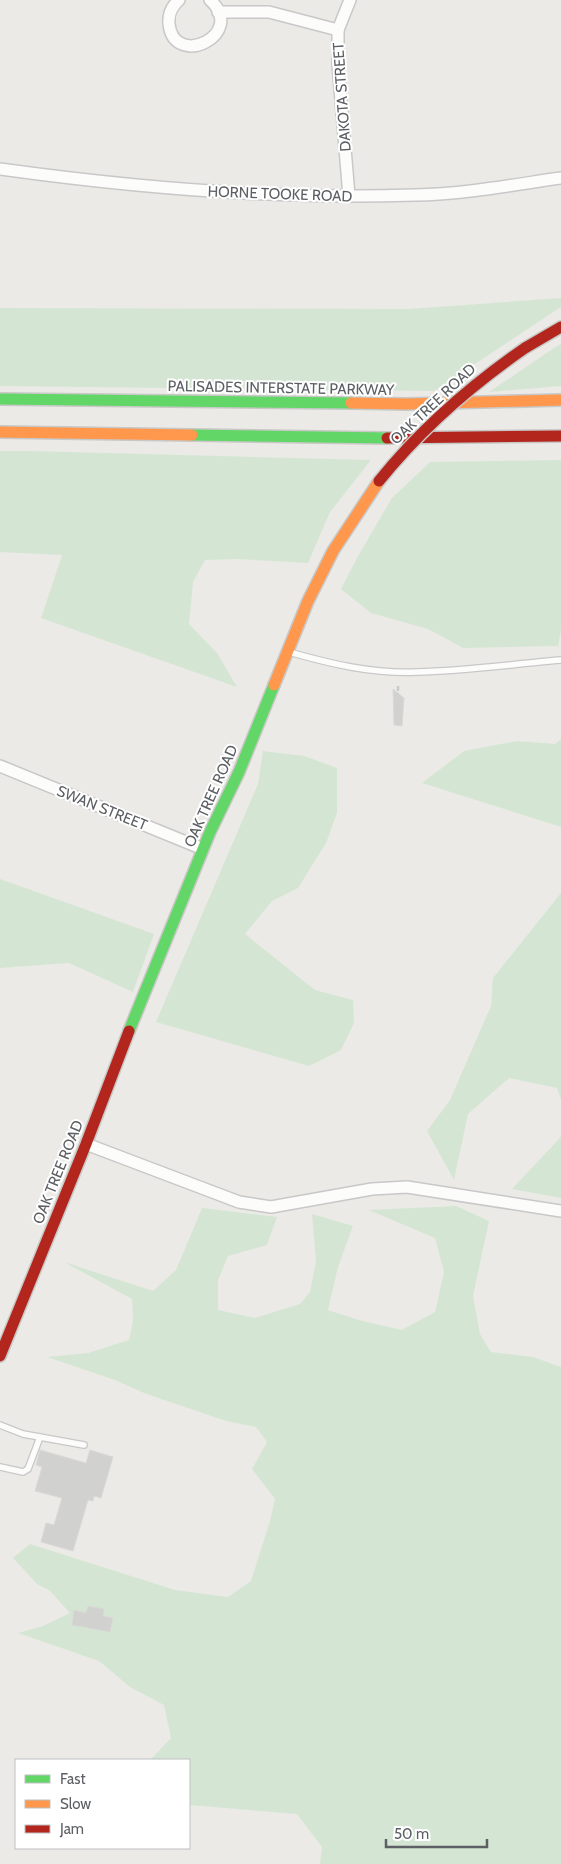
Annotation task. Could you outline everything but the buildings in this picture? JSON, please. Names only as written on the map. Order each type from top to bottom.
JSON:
[{"type":"main road","name":"OAK TREE ROAD","points":[[0,1356],[86,1144],[139,1004],[203,849],[239,772],[308,601],[326,565],[379,481],[414,440],[450,405],[490,372],[525,348],[561,327]]},
{"type":"main road","name":"PALISADES INTERSTATE PARKWAY","points":[[0,400],[397,404],[561,400]]},
{"type":"main road","points":[[0,432],[384,438],[561,436]]},
{"type":"street","points":[[179,0],[170,11],[169,28],[179,42],[196,46],[212,39],[220,24],[218,12],[210,0]]},
{"type":"street","name":"DAKOTA STREET","points":[[349,196],[338,65],[338,30],[350,0]]},
{"type":"street","points":[[218,12],[269,12],[338,30]]},
{"type":"street","name":"HORNE TOOKE ROAD","points":[[0,169],[91,182],[210,192],[349,196],[416,196],[561,178]]},
{"type":"street","name":"SWAN STREET","points":[[0,766],[203,849]]},
{"type":"street","points":[[86,1144],[239,1202],[272,1206],[372,1189],[407,1187],[561,1211]]},
{"type":"lane","points":[[287,651],[336,665],[375,670],[416,672],[561,660]]},
{"type":"lane","points":[[0,1425],[23,1434],[84,1446]]},
{"type":"lane","points":[[0,1466],[23,1472],[28,1469],[40,1437]]},
{"type":"path","points":[[398,686],[398,694]]},
{"type":"green space","points":[[561,298],[561,307],[434,391],[0,386],[0,308],[409,309]]},
{"type":"green space","points":[[561,344],[561,386],[489,392],[554,348]]},
{"type":"green space","points":[[0,451],[371,460],[330,512],[308,563],[238,559],[205,560],[193,582],[189,624],[217,653],[237,687],[41,618],[62,555],[0,552]]},
{"type":"green space","points":[[561,460],[561,630],[558,646],[463,648],[428,629],[371,613],[341,589],[392,498],[430,462]]},
{"type":"green space","points":[[561,739],[561,827],[422,783],[464,751],[517,741],[555,744]]},
{"type":"green space","points":[[263,751],[304,756],[337,768],[337,813],[326,843],[298,888],[272,901],[245,934],[315,990],[353,1000],[354,1023],[341,1050],[309,1066],[156,1022],[258,784]]},
{"type":"green space","points":[[0,879],[154,934],[133,992],[69,963],[0,968]]},
{"type":"green space","points":[[561,893],[561,1099],[557,1088],[509,1078],[468,1114],[454,1180],[427,1131],[450,1100],[491,1006],[493,978]]},
{"type":"green space","points":[[561,1136],[561,1198],[512,1189],[560,1138]]},
{"type":"green space","points":[[456,1206],[489,1221],[473,1296],[480,1334],[491,1352],[533,1357],[561,1367],[561,1864],[320,1864],[322,1847],[297,1814],[190,1805],[190,1759],[151,1759],[171,1738],[164,1705],[130,1687],[99,1661],[18,1633],[43,1626],[70,1613],[49,1590],[37,1584],[13,1558],[30,1544],[175,1590],[228,1597],[251,1581],[275,1499],[252,1469],[267,1442],[256,1427],[226,1421],[47,1357],[88,1353],[129,1340],[133,1320],[132,1299],[64,1262],[153,1291],[176,1270],[202,1208],[277,1217],[267,1245],[228,1256],[218,1280],[218,1310],[255,1318],[300,1304],[310,1292],[316,1261],[312,1214],[353,1226],[338,1267],[328,1310],[362,1321],[402,1330],[435,1312],[444,1272],[435,1238],[369,1210]]},
{"type":"traffic: fast","points":[[0,399],[351,403]]},
{"type":"traffic: fast","points":[[192,435],[387,438]]},
{"type":"traffic: fast","points":[[129,1031],[210,832],[239,772],[274,685]]},
{"type":"traffic: slow","points":[[351,403],[407,404],[561,400]]},
{"type":"traffic: slow","points":[[0,432],[192,435]]},
{"type":"traffic: slow","points":[[274,685],[308,601],[333,551],[379,481]]},
{"type":"traffic: jam","points":[[525,348],[561,327]]},
{"type":"traffic: jam","points":[[379,481],[447,409],[525,348]]},
{"type":"traffic: jam","points":[[387,438],[561,436]]},
{"type":"traffic: jam","points":[[0,1356],[86,1144],[129,1031]]}]
